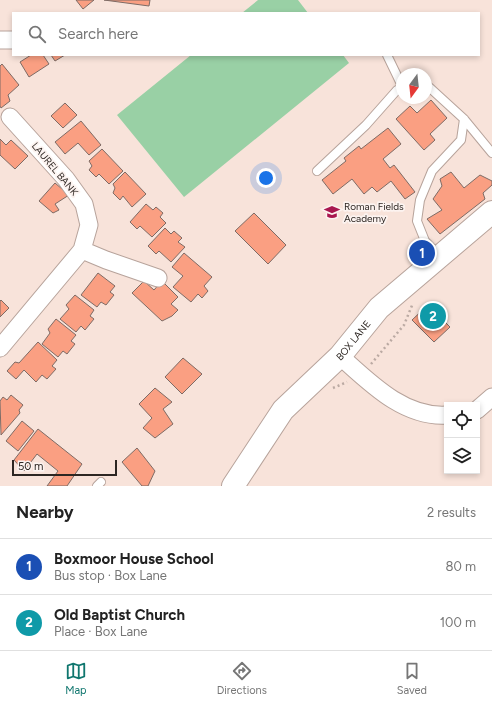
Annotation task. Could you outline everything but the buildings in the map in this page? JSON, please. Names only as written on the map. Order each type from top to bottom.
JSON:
[{"type":"main road","name":"BOX LANE","points":[[233,486],[283,410],[340,356],[379,308],[492,212]]},
{"type":"street","points":[[0,40],[12,40]]},
{"type":"street","name":"LAUREL BANK","points":[[0,348],[82,250],[89,225],[84,204],[66,179],[10,118]]},
{"type":"street","points":[[82,250],[158,278]]},
{"type":"street","points":[[340,356],[385,395],[409,409],[438,416],[444,415]]},
{"type":"street","points":[[480,407],[492,396]]},
{"type":"lane","points":[[387,56],[396,74]]},
{"type":"lane","points":[[432,90],[464,119],[492,153]]},
{"type":"lane","points":[[317,171],[366,125],[396,91]]},
{"type":"lane","points":[[439,256],[425,241],[417,221],[420,200],[432,171],[461,140],[464,119]]},
{"type":"green space","points":[[258,0],[298,0],[307,12],[243,12]]},
{"type":"green space","points":[[190,56],[344,56],[349,63],[184,197],[117,115]]},
{"type":"place","name":"Roman Fields Academy","points":[[332,212]]},
{"type":"place","name":"Boxmoor House School","points":[[422,253]]},
{"type":"place","name":"Old Baptist Church","points":[[433,316]]}]
